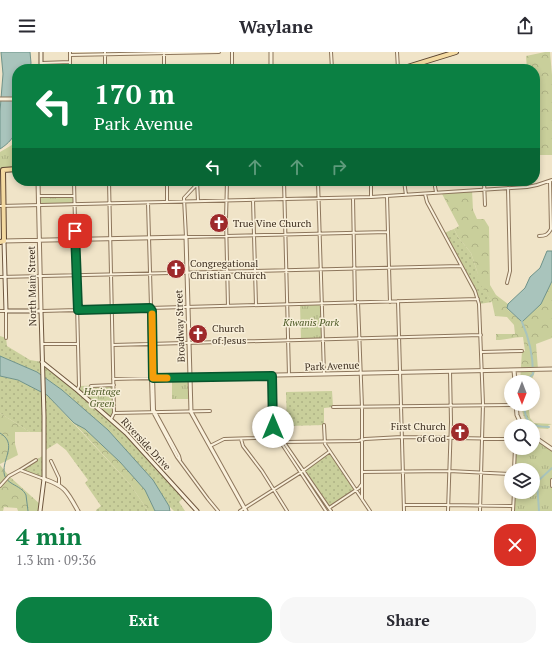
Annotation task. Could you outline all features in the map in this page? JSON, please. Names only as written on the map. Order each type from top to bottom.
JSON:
[{"type":"main road","points":[[415,64],[456,52]]},
{"type":"main road","points":[[2,241],[1,170],[12,169]]},
{"type":"street","points":[[41,52],[42,63],[70,62],[70,54],[219,52]]},
{"type":"street","points":[[232,52],[232,64]]},
{"type":"street","points":[[271,52],[271,64]]},
{"type":"street","points":[[332,52],[332,64]]},
{"type":"street","points":[[397,52],[398,64]]},
{"type":"street","points":[[105,53],[105,64]]},
{"type":"street","points":[[164,53],[164,64]]},
{"type":"street","points":[[0,99],[12,99]]},
{"type":"street","points":[[539,236],[545,236],[549,233],[552,220],[551,180],[540,184]]},
{"type":"street","name":"North Main Street","points":[[38,186],[44,416],[44,479],[40,511]]},
{"type":"street","points":[[74,186],[78,310],[79,386],[77,390]]},
{"type":"street","points":[[109,186],[114,385],[114,413],[111,419]]},
{"type":"street","points":[[166,186],[167,202]]},
{"type":"street","points":[[184,202],[184,198],[194,186]]},
{"type":"street","points":[[197,186],[198,201]]},
{"type":"street","points":[[227,186],[226,236],[228,306]]},
{"type":"street","points":[[284,186],[290,375]]},
{"type":"street","points":[[318,186],[324,374]]},
{"type":"street","points":[[371,186],[371,197]]},
{"type":"street","points":[[405,186],[406,195]]},
{"type":"street","points":[[435,186],[436,192]]},
{"type":"street","points":[[2,206],[353,198],[527,186]]},
{"type":"street","points":[[507,283],[510,271],[508,188]]},
{"type":"street","points":[[484,189],[485,205]]},
{"type":"street","points":[[425,193],[427,202],[476,291],[478,299],[483,370],[483,438],[480,511]]},
{"type":"street","points":[[38,196],[74,196]]},
{"type":"street","points":[[387,196],[390,302]]},
{"type":"street","points":[[353,198],[354,268],[361,373],[362,499]]},
{"type":"street","points":[[253,200],[256,305]]},
{"type":"street","name":"Broadway Street","points":[[184,202],[191,412],[245,510]]},
{"type":"street","points":[[148,203],[150,273],[149,311],[154,410],[180,460],[194,481],[218,511]]},
{"type":"street","points":[[6,338],[5,277],[2,241],[388,232]]},
{"type":"street","points":[[0,277],[461,266]]},
{"type":"street","points":[[0,311],[478,299]]},
{"type":"street","points":[[398,301],[404,511]]},
{"type":"street","points":[[113,345],[481,335]]},
{"type":"street","points":[[42,344],[78,344]]},
{"type":"street","points":[[482,352],[522,351]]},
{"type":"street","name":"Riverside Drive","points":[[42,362],[77,390],[126,433],[197,511]]},
{"type":"street","name":"Park Avenue","points":[[113,379],[552,369]]},
{"type":"street","points":[[514,370],[514,375]]},
{"type":"street","points":[[448,511],[451,438],[450,371]]},
{"type":"street","points":[[272,376],[274,432],[281,444],[331,511]]},
{"type":"street","points":[[91,386],[114,385]]},
{"type":"street","points":[[333,407],[504,404]]},
{"type":"street","points":[[114,413],[210,411]]},
{"type":"street","points":[[324,425],[324,441],[329,452],[370,511]]},
{"type":"street","points":[[210,446],[224,439],[255,438],[273,427]]},
{"type":"street","points":[[273,427],[284,442],[325,510],[359,488],[362,484]]},
{"type":"street","points":[[281,444],[284,442],[361,440],[402,437],[504,439]]},
{"type":"street","points":[[241,439],[243,446],[262,470],[287,511]]},
{"type":"street","points":[[540,441],[552,449]]},
{"type":"street","points":[[240,511],[245,510],[329,452]]},
{"type":"street","points":[[0,486],[9,476],[36,460]]},
{"type":"street","points":[[51,461],[59,478],[59,484]]},
{"type":"street","points":[[20,470],[59,484],[66,490],[78,511]]},
{"type":"street","points":[[362,472],[449,471],[504,474]]},
{"type":"street","points":[[552,480],[552,486]]},
{"type":"street","points":[[513,511],[514,499]]},
{"type":"street","points":[[404,505],[448,504],[513,506]]},
{"type":"green space","points":[[550,52],[552,75],[552,155],[540,155],[540,64],[527,64],[526,56]]},
{"type":"green space","points":[[12,145],[12,169],[0,170],[0,152]]},
{"type":"green space","points":[[472,190],[473,210],[477,219],[484,219],[489,227],[490,285],[496,295],[508,304],[507,309],[522,322],[541,304],[552,281],[552,338],[536,344],[538,369],[536,369],[534,375],[520,375],[522,351],[525,351],[523,337],[496,340],[496,334],[515,334],[514,325],[507,317],[495,316],[492,302],[478,281],[477,271],[471,253],[458,237],[454,229],[459,226],[441,192]]},
{"type":"green space","points":[[38,196],[74,196],[74,204],[38,205]]},
{"type":"green space","points":[[454,229],[458,237],[471,253],[479,281],[492,302],[479,304],[444,233]]},
{"type":"green space","name":"Kiwanis Park","points":[[321,303],[323,339],[301,340],[300,304]]},
{"type":"green space","points":[[0,336],[6,338],[7,346],[30,360],[42,362],[111,419],[184,497],[179,502],[185,511],[174,511],[169,506],[153,480],[108,430],[62,390],[37,372],[0,356]]},
{"type":"green space","points":[[0,376],[18,380],[47,395],[130,484],[148,511],[96,511],[101,506],[85,483],[88,480],[66,450],[57,443],[44,451],[44,432],[30,432],[0,413]]},
{"type":"green space","points":[[190,377],[191,399],[172,399],[172,378]]},
{"type":"green space","name":"Heritage Green","points":[[114,385],[114,413],[111,419],[77,390],[79,386]]},
{"type":"green space","points":[[332,391],[333,407],[324,408],[324,425],[287,426],[286,392]]},
{"type":"green space","points":[[522,411],[529,411],[531,419],[525,419]]},
{"type":"green space","points":[[0,413],[30,432],[15,432],[15,444],[18,455],[0,464]]},
{"type":"green space","points":[[74,423],[85,429],[120,462],[145,490],[155,511],[148,511],[130,484]]},
{"type":"green space","points":[[540,423],[552,424],[547,427],[549,429],[540,428]]},
{"type":"green space","points":[[540,441],[552,449],[552,511],[513,511],[514,499],[540,499],[540,463],[514,463],[515,455],[540,455]]},
{"type":"green space","points":[[329,452],[355,490],[328,508],[303,471]]},
{"type":"green space","points":[[44,455],[44,479],[20,470]]},
{"type":"green space","points":[[0,465],[9,476],[41,505],[40,511],[18,511],[17,508],[4,507],[3,511],[0,511]]},
{"type":"water","points":[[1,52],[30,52],[31,64],[12,64],[12,138],[0,149],[0,111],[3,74]]},
{"type":"water","points":[[547,251],[552,251],[552,281],[541,304],[522,322],[507,308],[508,304],[525,288],[530,277],[540,268]]},
{"type":"water","points":[[0,356],[37,372],[62,390],[108,430],[153,480],[169,506],[170,511],[155,511],[145,490],[120,462],[85,429],[74,423],[47,395],[18,380],[0,376]]},
{"type":"waterway","points":[[522,322],[530,347],[533,367],[532,375]]},
{"type":"waterway","points":[[525,411],[527,420],[530,423],[537,426],[549,427]]},
{"type":"waterway","points":[[0,433],[8,441],[9,446],[4,475],[9,482],[24,491],[28,511]]},
{"type":"waterway","points":[[539,511],[537,482],[552,468]]},
{"type":"slow traffic","points":[[152,314],[153,378],[167,378]]},
{"type":"place","name":"True Vine Church","points":[[219,223]]},
{"type":"place","name":"Congregational Christian Church","points":[[176,269]]},
{"type":"place","name":"Church of Jesus","points":[[198,334]]},
{"type":"place","name":"First Church of God","points":[[460,432]]},
{"type":"route","points":[[75,231],[78,310],[150,308],[152,311],[153,378],[272,376],[273,427]]}]
